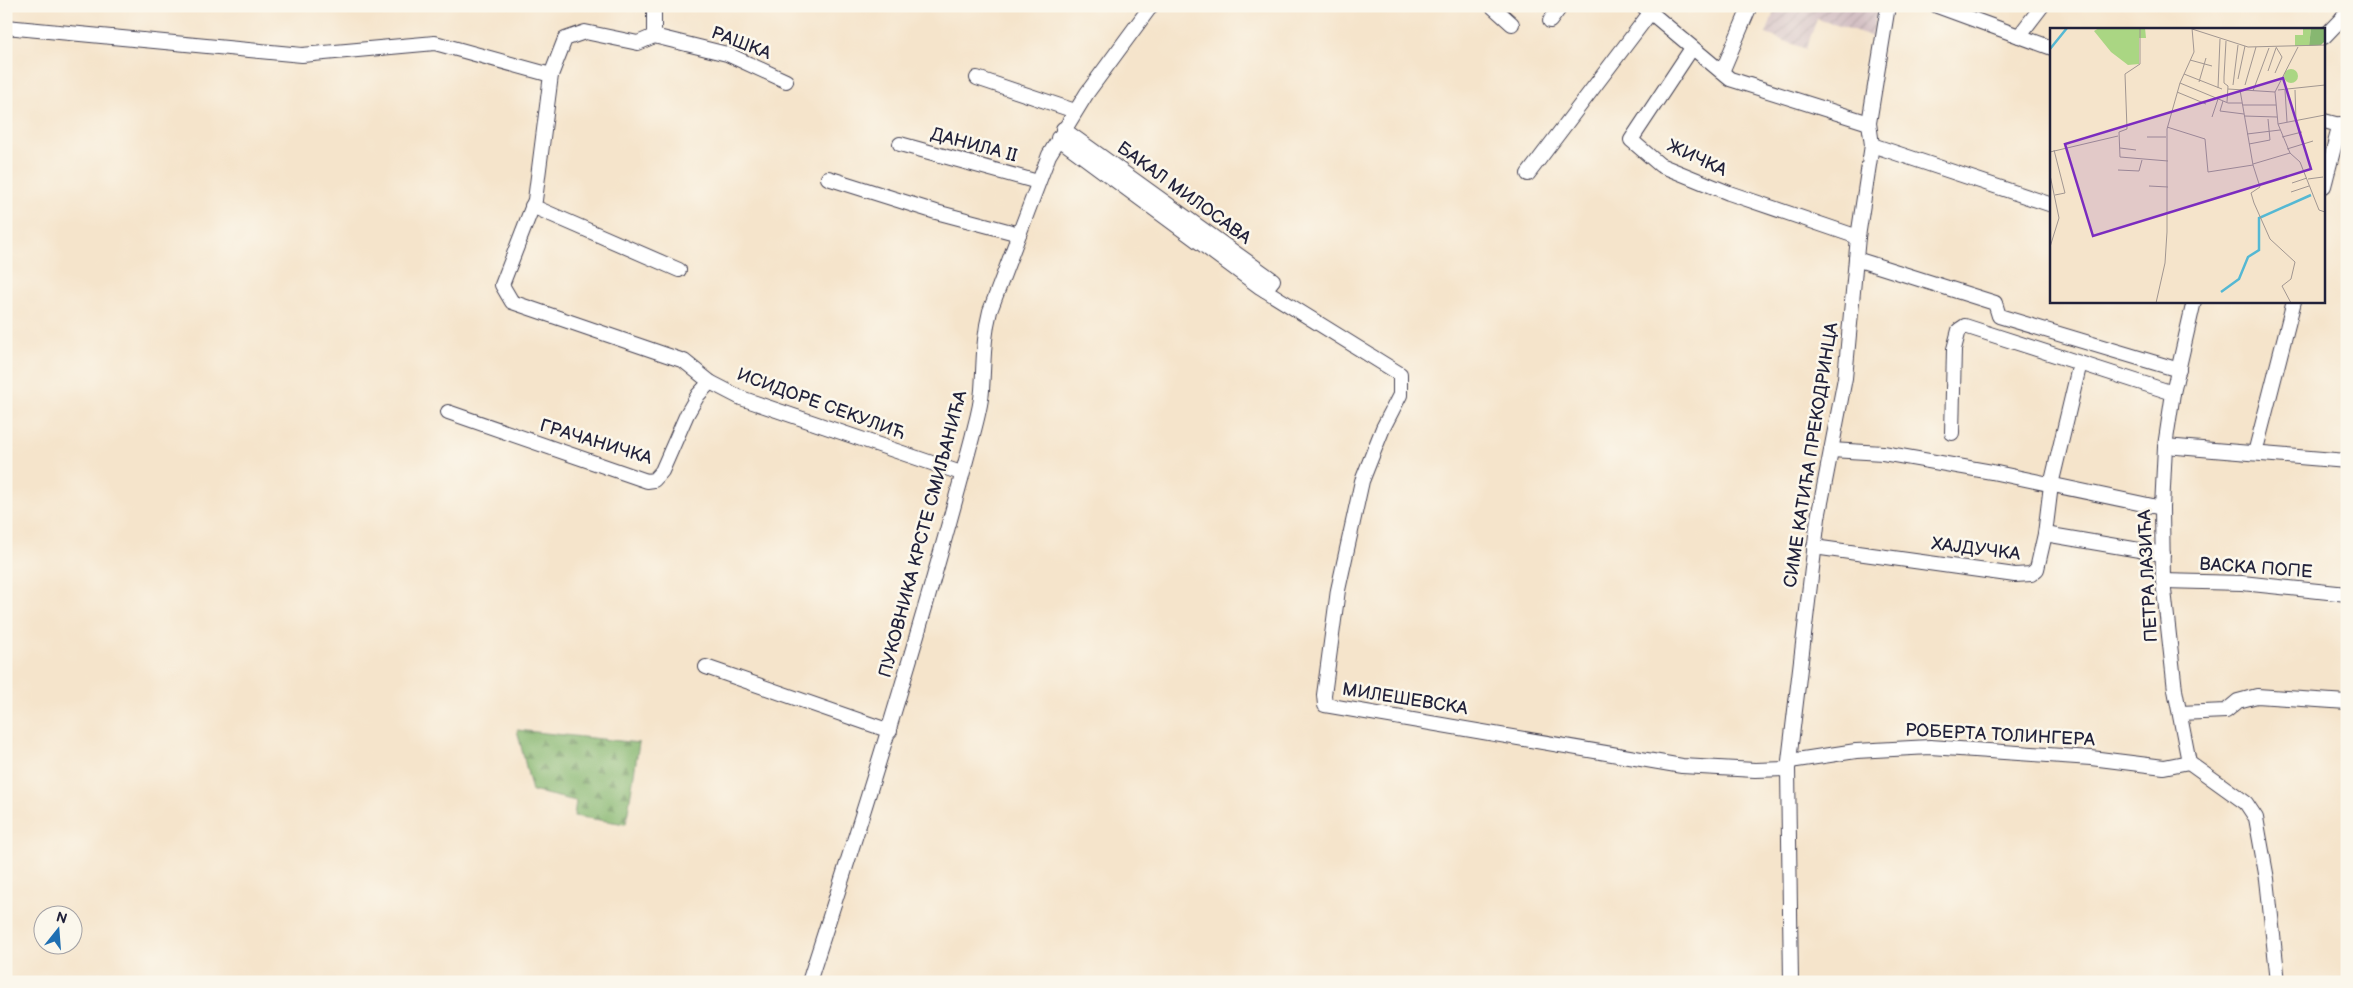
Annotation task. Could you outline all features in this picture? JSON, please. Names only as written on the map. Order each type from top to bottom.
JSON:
[{"type":"street","points":[[654,6],[654,36]]},
{"type":"street","name":"ПУКОВНИКА КРСТЕ СМИЉАНИЋА","points":[[809,982],[890,731],[979,410],[982,390],[984,331],[1038,182],[1061,133],[1151,6]]},
{"type":"street","points":[[1492,6],[1512,24]]},
{"type":"street","points":[[1550,21],[1561,6]]},
{"type":"street","points":[[1722,72],[1750,6]]},
{"type":"street","name":"СИМЕ КАТИЋА ПРЕКОДРИНЦА","points":[[1789,765],[1814,546],[1844,378],[1858,237],[1872,145],[1869,123],[1888,6]]},
{"type":"street","points":[[1937,6],[2050,47]]},
{"type":"street","points":[[2019,36],[2042,6]]},
{"type":"street","points":[[1528,174],[1646,9],[1730,79],[1869,123]]},
{"type":"street","points":[[2326,35],[2347,13]]},
{"type":"street","points":[[6,27],[302,55],[435,43],[552,75]]},
{"type":"street","name":"ИСИДОРЕ СЕКУЛИЋ","points":[[654,36],[638,43],[585,32],[565,39],[552,75],[532,206],[502,285],[512,302],[684,361],[710,382],[741,398],[961,474]]},
{"type":"street","name":"РАШКА","points":[[654,36],[727,54],[786,81]]},
{"type":"street","name":"ЖИЧКА","points":[[1692,48],[1631,140],[1660,165],[1729,193],[1858,237]]},
{"type":"street","points":[[978,78],[1075,111]]},
{"type":"street","points":[[2326,121],[2343,125],[2326,180]]},
{"type":"street","name":"БАКАЛ МИЛОСАВА","points":[[1061,133],[1273,280],[1265,290],[1400,374]]},
{"type":"street","name":"ДАНИЛА II","points":[[900,144],[1038,182]]},
{"type":"street","points":[[1872,145],[2050,204]]},
{"type":"street","points":[[828,178],[936,212],[1020,234]]},
{"type":"street","points":[[532,206],[679,270]]},
{"type":"street","points":[[1856,260],[1995,303],[1999,316],[2179,370]]},
{"type":"street","name":"ПЕТРА ЛАЗИЋА","points":[[2190,762],[2174,690],[2163,581],[2162,508],[2165,446],[2173,393],[2194,302]]},
{"type":"street","points":[[2255,453],[2294,302]]},
{"type":"street","points":[[1952,433],[1954,349],[1959,330],[1965,326],[2173,393]]},
{"type":"street","points":[[2045,534],[2051,485],[2080,363]]},
{"type":"street","name":"МИЛЕШЕВСКА","points":[[1400,374],[1400,394],[1383,428],[1362,481],[1338,590],[1324,695],[1325,705],[1682,766],[1755,770],[1789,765]]},
{"type":"street","name":"ГРАЧАНИЧКА","points":[[448,412],[646,481],[654,480],[662,471],[687,414],[698,395],[710,382]]},
{"type":"street","points":[[2165,446],[2347,460]]},
{"type":"street","points":[[1831,450],[1883,453],[1992,472],[2162,508]]},
{"type":"street","name":"ХАЈДУЧКА","points":[[1814,546],[2025,575],[2037,569],[2045,534],[2163,554]]},
{"type":"street","name":"ВАСКА ПОПЕ","points":[[2163,581],[2242,583],[2347,594]]},
{"type":"street","points":[[706,667],[890,731]]},
{"type":"street","points":[[2180,713],[2226,711],[2238,701],[2257,696],[2347,702]]},
{"type":"street","name":"РОБЕРТА ТОЛИНГЕРА","points":[[1789,765],[1856,751],[1930,747],[2091,758],[2164,767],[2190,762]]},
{"type":"street","points":[[2190,762],[2246,803],[2256,818],[2266,879],[2278,982]]},
{"type":"street","points":[[1789,765],[1791,982]]},
{"type":"shaded area","points":[[1776,6],[1878,6],[1872,36],[1817,19],[1806,49],[1766,34]]},
{"type":"green space","points":[[517,730],[639,743],[626,824],[574,816],[576,801],[532,791]]}]
